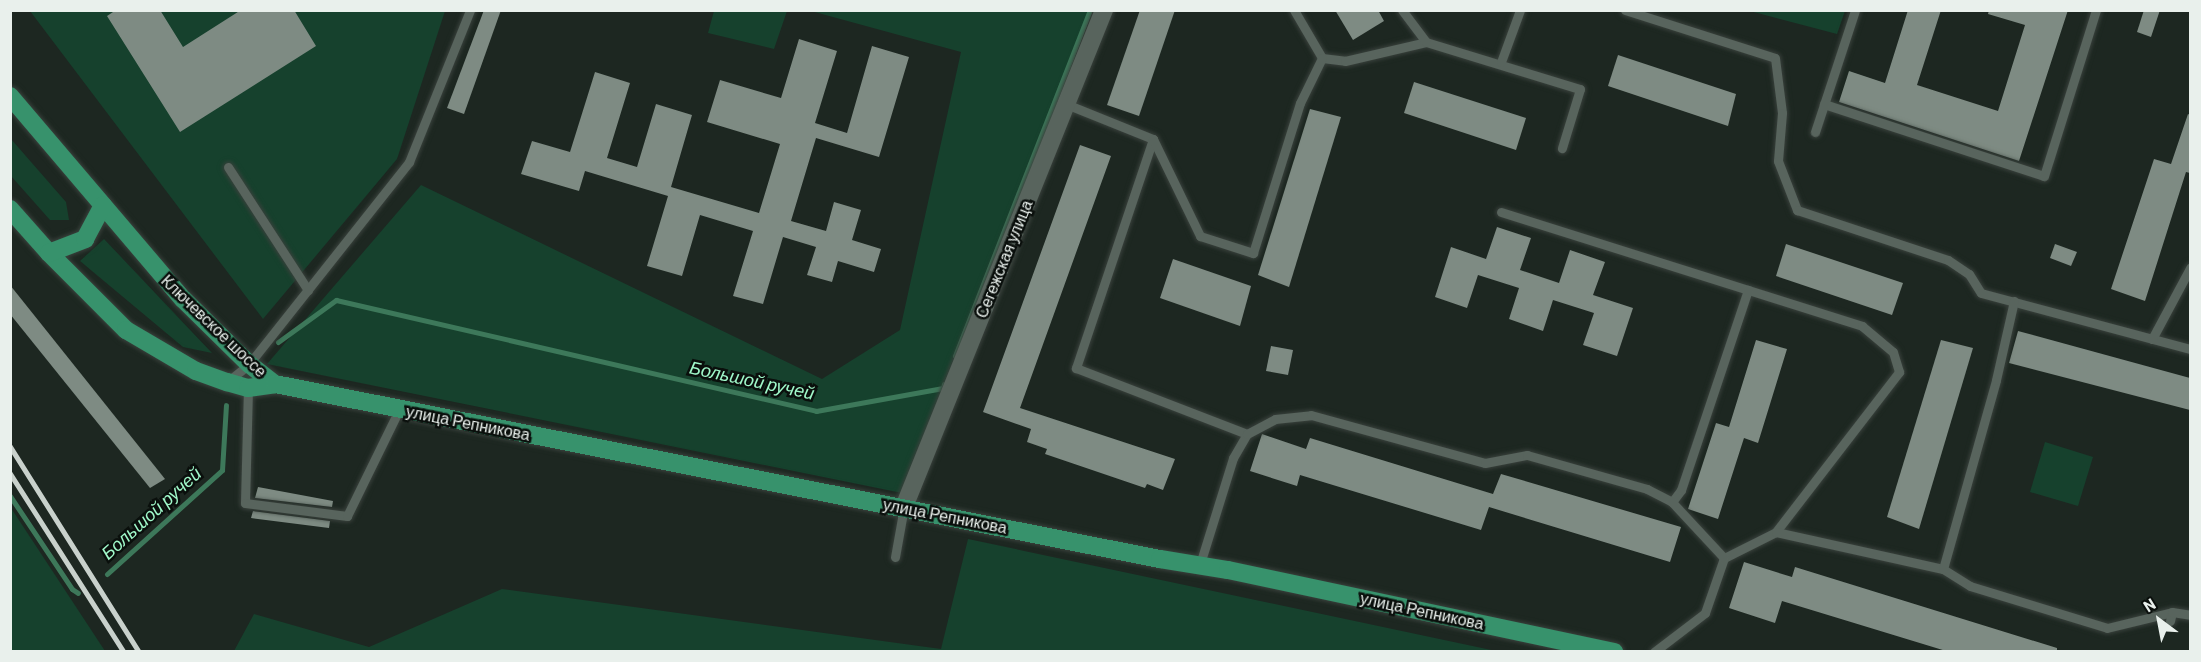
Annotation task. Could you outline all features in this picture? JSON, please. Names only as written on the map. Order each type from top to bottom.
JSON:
[{"type":"main road","name":"Ключевское шоссе","points":[[10,96],[183,299],[249,364],[275,384]]},
{"type":"main road","points":[[49,253],[85,239],[103,205]]},
{"type":"main road","name":"Ключевское шоссе","points":[[10,209],[49,253],[126,330],[196,371],[248,388],[275,384]]},
{"type":"main road","name":"улица Репникова","points":[[275,384],[399,410],[1200,564],[1614,651]]},
{"type":"street","name":"Сегежская улица","points":[[904,507],[1104,10]]},
{"type":"lane","points":[[227,382],[249,364],[409,162],[470,10]]},
{"type":"lane","points":[[1294,10],[1322,58]]},
{"type":"lane","points":[[1402,10],[1426,42]]},
{"type":"lane","points":[[1501,62],[1520,10]]},
{"type":"lane","points":[[1625,10],[1775,58],[1782,113],[1778,161],[1797,210],[1948,260],[1969,274],[1981,293],[2190,349]]},
{"type":"lane","points":[[1815,132],[1855,10]]},
{"type":"lane","points":[[1824,104],[2044,176],[2096,10]]},
{"type":"lane","points":[[1322,58],[1345,61],[1426,42],[1501,62],[1580,89],[1562,148]]},
{"type":"lane","points":[[1066,104],[1153,139],[1200,236],[1253,253],[1300,103],[1322,58]]},
{"type":"lane","points":[[1153,139],[1076,368],[1247,434]]},
{"type":"lane","points":[[228,167],[308,290]]},
{"type":"lane","points":[[1501,212],[1862,326],[1893,352],[1899,372],[1776,532],[1724,558],[1705,613],[1654,651]]},
{"type":"lane","points":[[2152,339],[2190,268]]},
{"type":"lane","points":[[1672,502],[1681,489],[1748,290]]},
{"type":"lane","points":[[1943,569],[1996,380],[2014,301]]},
{"type":"lane","points":[[248,388],[245,503],[347,516],[399,410]]},
{"type":"lane","points":[[1200,564],[1233,458],[1247,434],[1275,419],[1311,415],[1485,463],[1527,455],[1647,489],[1672,502],[1724,558]]},
{"type":"lane","points":[[895,557],[904,507]]},
{"type":"lane","points":[[1776,532],[1943,569],[1970,586],[2107,628],[2171,616],[2190,615]]},
{"type":"green space","points":[[714,10],[787,11],[774,49],[708,33]]},
{"type":"green space","points":[[30,11],[445,11],[397,159],[263,319]]},
{"type":"green space","points":[[811,11],[1090,11],[902,493],[267,364],[421,185],[822,379],[900,330],[961,52]]},
{"type":"green space","points":[[1750,11],[1845,11],[1837,34]]},
{"type":"green space","points":[[11,139],[66,202],[69,220],[50,220],[11,176]]},
{"type":"green space","points":[[104,239],[212,353],[183,347],[80,261]]},
{"type":"green space","points":[[2045,442],[2093,457],[2078,506],[2030,492]]},
{"type":"green space","points":[[11,508],[105,651],[11,651]]},
{"type":"green space","points":[[968,539],[1496,651],[234,651],[254,614],[369,647],[502,589],[941,649]]},
{"type":"building","points":[[116,10],[160,10],[183,47],[241,10],[294,10],[316,46],[180,132],[107,16]]},
{"type":"building","points":[[484,10],[501,10],[464,114],[447,108]]},
{"type":"building","points":[[1140,10],[1175,10],[1139,116],[1107,105]]},
{"type":"building","points":[[1335,10],[1378,10],[1384,21],[1353,40]]},
{"type":"building","points":[[1908,10],[1941,10],[1917,85],[1998,111],[2025,25],[1988,14],[1989,10],[2068,10],[2019,161],[1839,102],[1849,71],[1885,83]]},
{"type":"building","points":[[2144,10],[2160,10],[2151,37],[2137,32]]},
{"type":"building","points":[[799,39],[837,51],[815,123],[847,133],[872,46],[909,57],[879,157],[816,138],[791,221],[826,231],[834,202],[861,210],[852,240],[881,249],[874,272],[838,261],[832,282],[807,275],[816,247],[783,237],[763,304],[733,296],[753,231],[700,215],[682,276],[647,266],[668,196],[585,171],[579,191],[521,174],[532,141],[570,152],[595,72],[630,83],[607,158],[637,167],[656,104],[692,115],[671,187],[759,213],[780,144],[707,122],[720,80],[781,98]]},
{"type":"building","points":[[1618,55],[1736,94],[1728,126],[1608,86]]},
{"type":"building","points":[[1414,82],[1526,118],[1516,150],[1404,113]]},
{"type":"building","points":[[1310,109],[1341,117],[1289,287],[1258,275]]},
{"type":"building","points":[[2188,114],[2190,115],[2190,173],[2186,172],[2145,301],[2111,289],[2154,159],[2171,164]]},
{"type":"building","points":[[1080,145],[1111,156],[1020,408],[1175,459],[1163,490],[1147,484],[1145,488],[1045,454],[1047,449],[1027,442],[1031,429],[983,412]]},
{"type":"building","points":[[1497,227],[1531,238],[1520,270],[1559,283],[1570,250],[1605,262],[1593,295],[1633,308],[1617,356],[1583,345],[1594,313],[1553,300],[1543,331],[1509,319],[1519,288],[1478,275],[1467,308],[1435,297],[1451,247],[1486,259]]},
{"type":"building","points":[[1786,244],[1903,283],[1892,315],[1776,276]]},
{"type":"building","points":[[2055,244],[2077,252],[2071,266],[2050,258]]},
{"type":"building","points":[[1173,259],[1251,286],[1240,326],[1160,298]]},
{"type":"building","points":[[10,285],[165,479],[150,488],[10,314]]},
{"type":"building","points":[[2018,331],[2190,378],[2190,410],[2009,363]]},
{"type":"building","points":[[1756,340],[1787,349],[1758,443],[1744,438],[1718,519],[1688,509],[1716,423],[1729,427]]},
{"type":"building","points":[[1941,340],[1973,348],[1919,529],[1887,517]]},
{"type":"building","points":[[1271,346],[1293,350],[1288,375],[1266,371]]},
{"type":"building","points":[[1262,434],[1306,449],[1310,438],[1493,494],[1501,474],[1681,527],[1670,562],[1489,507],[1481,530],[1300,475],[1297,486],[1250,471]]},
{"type":"building","points":[[258,487],[333,501],[332,507],[255,498]]},
{"type":"building","points":[[253,511],[330,521],[329,528],[251,518]]},
{"type":"building","points":[[1744,562],[1792,577],[1795,567],[2057,648],[2057,651],[1946,651],[1782,601],[1775,623],[1729,608]]},
{"type":"waterway","name":"Большой ручей","points":[[955,356],[1090,10]]},
{"type":"waterway","name":"Большой ручей","points":[[278,342],[336,300],[816,411],[943,388],[944,384]]},
{"type":"waterway","name":"Большой ручей","points":[[107,574],[222,470],[226,405]]},
{"type":"waterway","name":"Большой ручей","points":[[10,496],[72,589],[78,593]]},
{"type":"railway","points":[[10,446],[139,652]]},
{"type":"railway","points":[[10,473],[124,652]]}]
